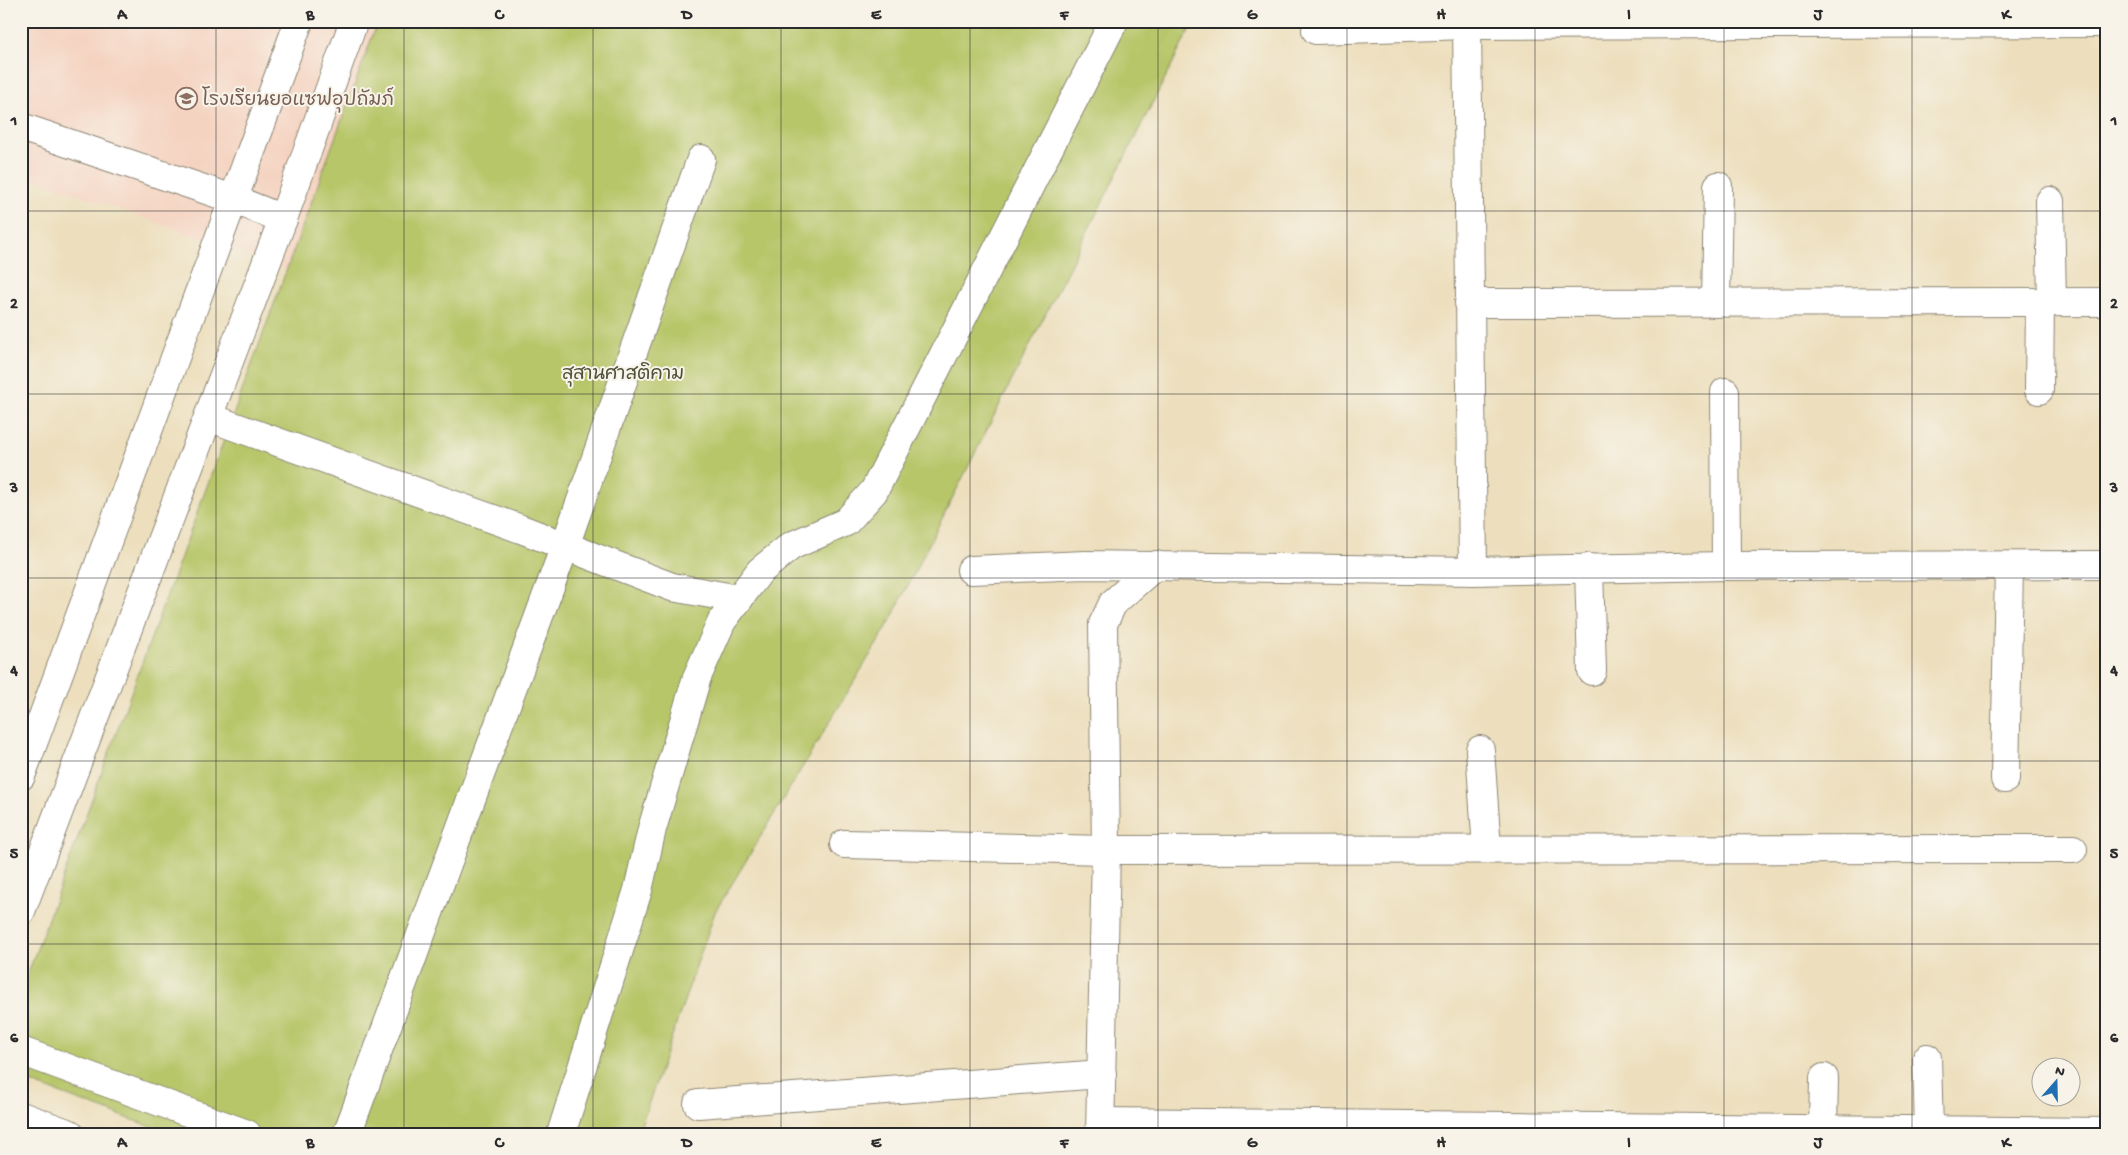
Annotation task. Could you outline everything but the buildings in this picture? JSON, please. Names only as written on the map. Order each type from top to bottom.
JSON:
[{"type":"street","points":[[21,776],[299,21]]},
{"type":"street","points":[[21,911],[283,220],[354,21]]},
{"type":"street","points":[[561,1134],[638,890],[652,829],[697,677],[722,621],[760,571],[791,546],[846,522],[874,491],[1114,21]]},
{"type":"street","points":[[1316,30],[1467,23],[2107,23]]},
{"type":"street","points":[[1467,23],[1473,571]]},
{"type":"street","points":[[21,127],[234,199],[283,220]]},
{"type":"street","points":[[347,1134],[565,546],[701,159]]},
{"type":"street","points":[[1716,303],[1718,186]]},
{"type":"street","points":[[2039,390],[2046,302],[2050,201]]},
{"type":"street","points":[[1469,303],[2107,302]]},
{"type":"street","points":[[1725,392],[1726,566]]},
{"type":"street","points":[[208,417],[565,546],[672,587],[739,599]]},
{"type":"street","points":[[972,570],[1085,565],[1473,571],[1726,566],[2107,565]]},
{"type":"street","points":[[1156,565],[1113,603],[1103,624],[1106,850],[1100,1128],[2107,1132]]},
{"type":"street","points":[[2005,779],[2009,566]]},
{"type":"street","points":[[1589,568],[1592,670]]},
{"type":"street","points":[[1480,750],[1487,849]]},
{"type":"street","points":[[844,844],[1106,850],[2073,849]]},
{"type":"street","points":[[21,1051],[247,1134]]},
{"type":"street","points":[[1927,1058],[1929,1131]]},
{"type":"street","points":[[698,1104],[1102,1074]]},
{"type":"street","points":[[1823,1130],[1824,1078]]},
{"type":"street","points":[[21,1116],[70,1134]]},
{"type":"shaded area","name":"โรงเรียนยอแซฟอุปถัมภ์","points":[[21,21],[378,21],[287,269],[21,174]]},
{"type":"green space","name":"สุสานศาสติคาม","points":[[378,21],[1194,21],[887,627],[715,912],[638,1134],[171,1134],[21,1079],[21,992]]},
{"type":"place","name":"โรงเรียนยอแซฟอุปถัมภ์","points":[[186,98]]}]
